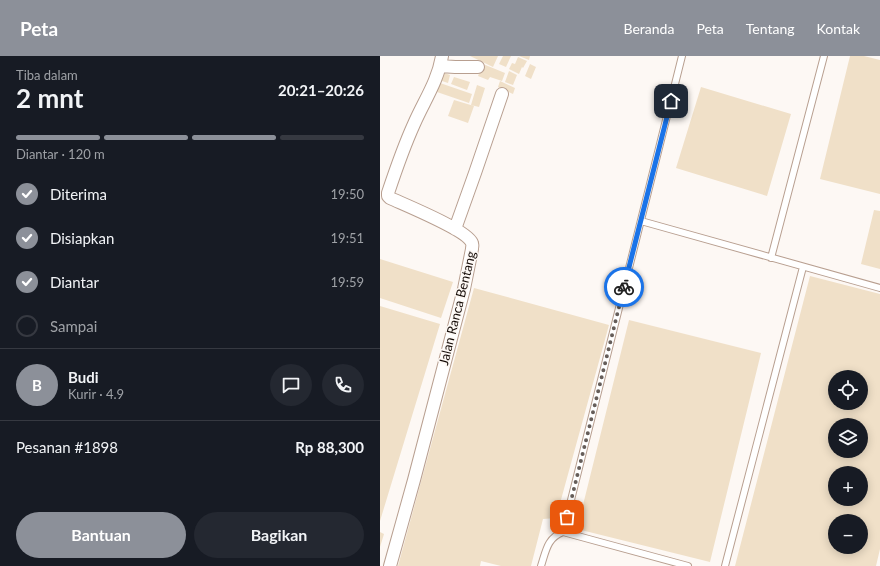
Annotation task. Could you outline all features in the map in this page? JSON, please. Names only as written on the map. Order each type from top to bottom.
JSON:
[{"type":"street","points":[[441,61],[455,67],[478,67]]},
{"type":"street","name":"Jalan Ranca Bentang","points":[[390,566],[464,289],[473,243],[455,229],[388,196],[403,149],[435,81],[441,61]]},
{"type":"street","points":[[455,229],[502,94]]},
{"type":"lane","points":[[563,532],[682,56]]},
{"type":"lane","points":[[771,258],[824,56]]},
{"type":"lane","points":[[641,221],[880,288]]},
{"type":"lane","points":[[725,566],[803,267]]},
{"type":"lane","points":[[541,566],[547,546],[557,534],[563,532],[688,566]]},
{"type":"building","points":[[470,56],[498,56],[493,67]]},
{"type":"building","points":[[503,56],[511,56],[506,67],[499,64]]},
{"type":"building","points":[[519,56],[530,56],[529,60]]},
{"type":"building","points":[[850,56],[864,56],[880,60],[880,194],[820,179]]},
{"type":"building","points":[[518,57],[527,61],[519,74],[509,69],[512,63],[515,64]]},
{"type":"building","points":[[483,64],[505,73],[502,81],[490,77],[488,80],[478,76]]},
{"type":"building","points":[[530,64],[536,67],[531,79],[525,76]]},
{"type":"building","points":[[509,71],[517,75],[513,85],[505,82]]},
{"type":"building","points":[[442,72],[450,75],[448,83],[439,80]]},
{"type":"building","points":[[454,77],[470,82],[467,90],[451,84]]},
{"type":"building","points":[[500,81],[515,88],[513,94],[498,87]]},
{"type":"building","points":[[440,83],[472,94],[469,103],[437,92]]},
{"type":"building","points":[[477,85],[485,88],[479,107],[471,105]]},
{"type":"building","points":[[701,87],[791,114],[767,196],[676,168]]},
{"type":"building","points":[[454,100],[474,106],[468,123],[448,116]]},
{"type":"building","points":[[874,210],[880,211],[880,269],[861,264]]},
{"type":"building","points":[[380,259],[453,282],[441,318],[380,298]]},
{"type":"building","points":[[810,276],[880,294],[880,549],[876,566],[735,566]]},
{"type":"building","points":[[474,288],[609,325],[556,518],[543,519],[531,566],[501,566],[481,561],[480,566],[398,566]]},
{"type":"building","points":[[380,306],[440,324],[380,521]]},
{"type":"building","points":[[629,320],[761,353],[710,562],[577,529]]},
{"type":"building","points":[[380,532],[384,534],[380,547]]},
{"type":"way so far","points":[[567,517],[624,287]]},
{"type":"route","points":[[624,287],[671,101]]}]
